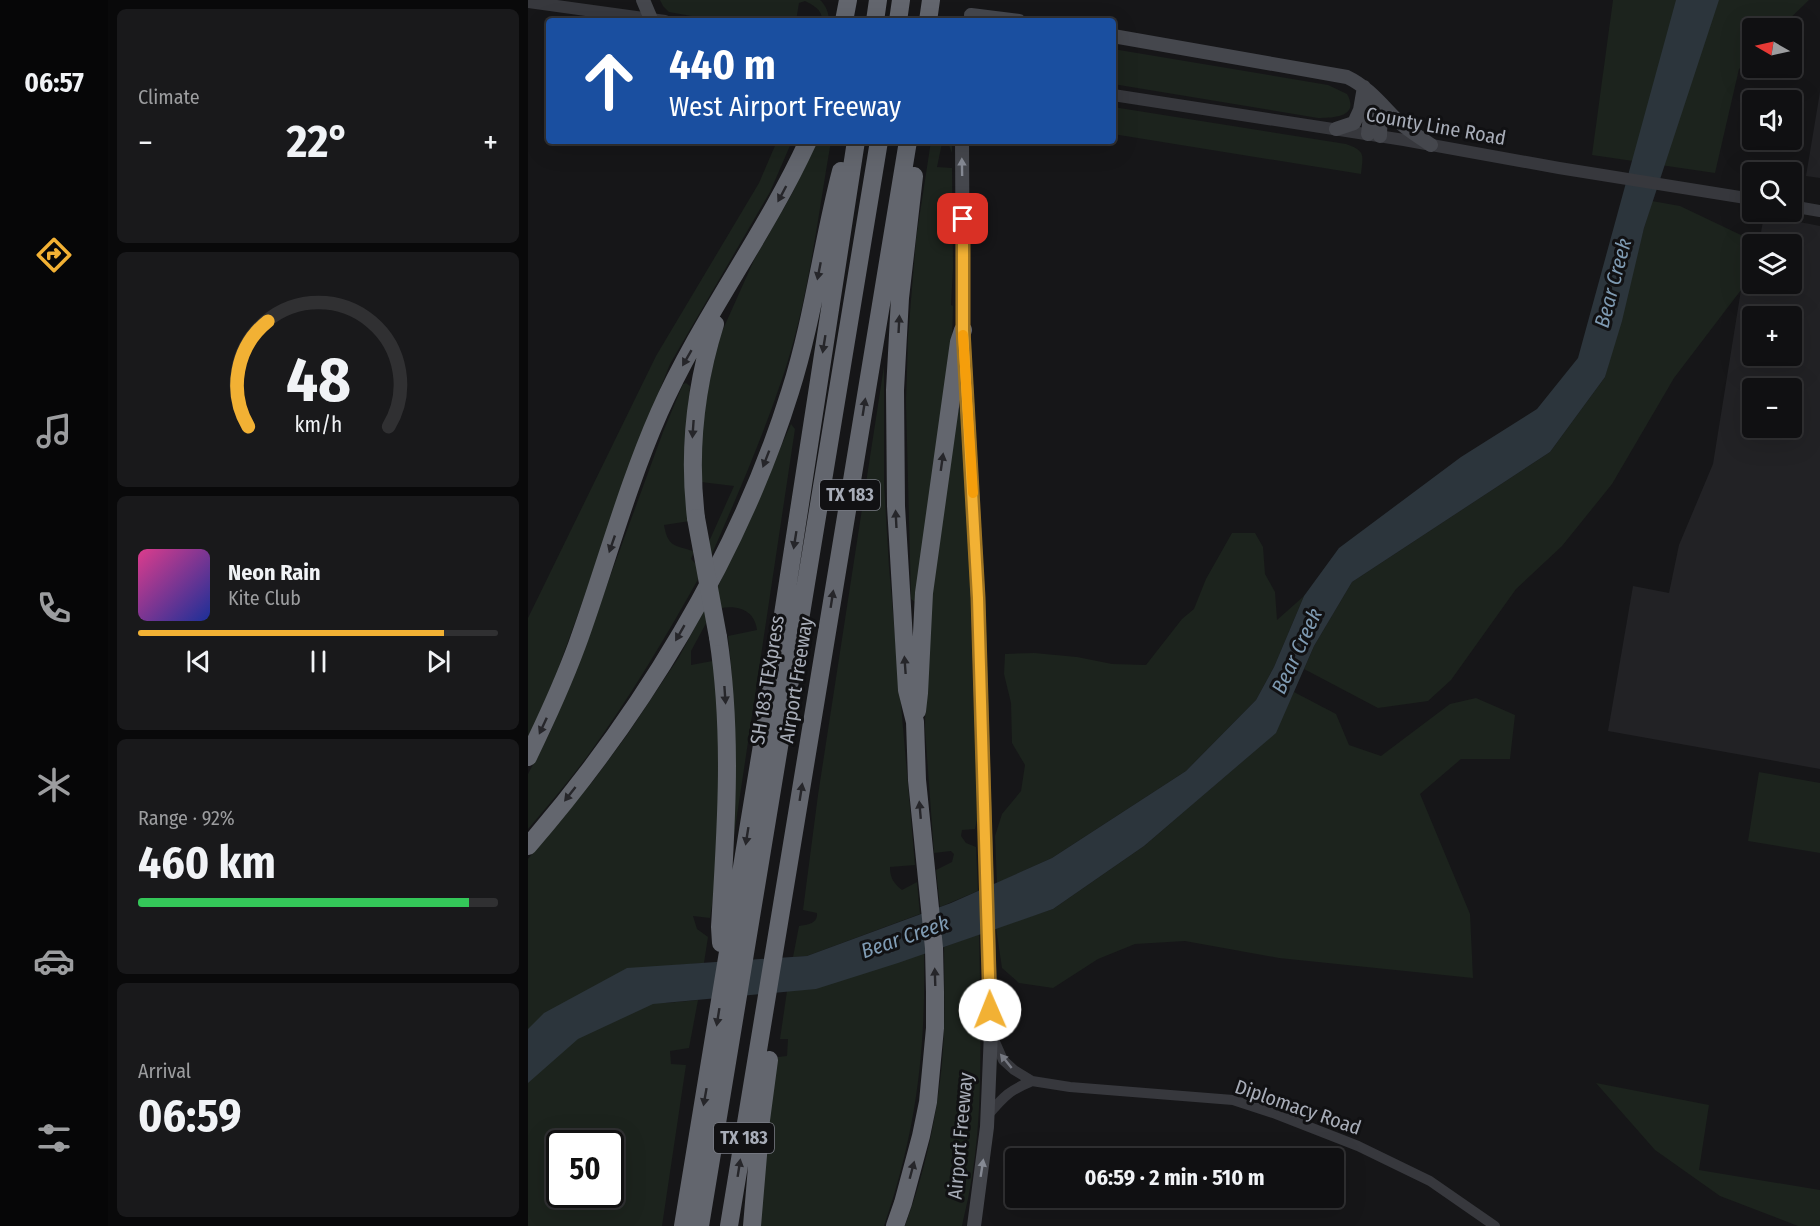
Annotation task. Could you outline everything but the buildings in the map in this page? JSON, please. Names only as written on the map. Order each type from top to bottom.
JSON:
[{"type":"highway","points":[[845,18],[848,0]]},
{"type":"highway","points":[[875,18],[878,0]]},
{"type":"highway","points":[[898,18],[901,0]]},
{"type":"highway","points":[[908,18],[911,0]]},
{"type":"highway","points":[[928,18],[931,0]]},
{"type":"highway","points":[[528,758],[566,675],[630,488],[658,415],[680,370],[784,191],[807,144]]},
{"type":"highway","points":[[528,846],[585,775],[642,696],[690,617],[738,524],[767,457],[790,391],[848,144]]},
{"type":"highway","name":"Airport Freeway","points":[[755,923],[784,608],[856,144]]},
{"type":"highway","name":"SH 183 TEXpress","points":[[712,1226],[742,1051],[755,923],[879,144]]},
{"type":"highway","name":"SH 183 TEXpress","points":[[755,923],[888,144]]},
{"type":"highway","name":"Airport Freeway","points":[[729,1226],[742,1051],[723,980],[755,923],[791,850],[908,144]]},
{"type":"highway","points":[[915,722],[907,690],[900,578],[896,506],[895,390],[900,298],[918,144]]},
{"type":"highway","points":[[727,289],[706,353],[696,399],[692,487],[723,672],[728,796],[755,923],[742,1051],[761,1120],[752,1226]]},
{"type":"highway","points":[[895,1226],[921,1136],[928,1102],[933,1052],[934,948],[917,780],[915,722],[920,693],[924,593],[959,342],[963,330]]},
{"type":"highway","name":"Airport Freeway","points":[[683,1226],[742,1051]]},
{"type":"highway","name":"SH 183 TEXpress","points":[[700,1226],[742,1051]]},
{"type":"main road","points":[[643,0],[656,18]]},
{"type":"main road","points":[[971,18],[974,0]]},
{"type":"main road","points":[[1116,37],[1347,77],[1364,87],[1397,120],[1431,145]]},
{"type":"main road","points":[[1336,129],[1354,123],[1360,110],[1364,87]]},
{"type":"main road","points":[[1364,87],[1382,107],[1374,135]]},
{"type":"main road","name":"Airport Freeway","points":[[962,144],[963,330],[978,575],[991,1032],[988,1115],[974,1226]]},
{"type":"street","points":[[528,2],[644,18]]},
{"type":"street","name":"County Line Road","points":[[1116,95],[1374,135],[1742,197]]},
{"type":"street","points":[[1802,208],[1820,211]]},
{"type":"street","name":"Diplomacy Road","points":[[991,1032],[1003,1060],[1032,1081],[1071,1087],[1223,1099],[1276,1114],[1358,1146],[1430,1182],[1495,1226]]},
{"type":"street","points":[[988,1115],[1002,1098],[1014,1089],[1032,1081]]},
{"type":"shaded area","points":[[660,0],[820,0],[827,10],[828,18],[822,18],[814,6],[805,1],[799,3],[796,18],[702,18],[669,12]]},
{"type":"shaded area","points":[[1613,0],[1809,0],[1790,18],[1742,18],[1742,66],[1739,69],[1715,173],[1592,155]]},
{"type":"shaded area","points":[[1116,50],[1328,85],[1347,94],[1350,102],[1348,112],[1338,116],[1318,118],[1116,84]]},
{"type":"shaded area","points":[[1820,92],[1820,178],[1806,176]]},
{"type":"shaded area","points":[[1116,107],[1346,144],[1362,154],[1361,174],[1116,134]]},
{"type":"shaded area","points":[[776,144],[791,144],[770,192],[670,364],[627,472],[554,680],[528,739],[528,618],[656,356],[759,183]]},
{"type":"shaded area","points":[[813,144],[831,144],[811,263],[790,353],[765,426],[711,556],[707,546],[734,486],[701,482],[702,430],[708,388],[720,336],[754,260],[793,192]]},
{"type":"shaded area","points":[[931,144],[942,144],[937,167],[952,168],[952,340],[915,602],[911,599],[906,402],[908,337],[916,239]]},
{"type":"shaded area","points":[[1652,201],[1680,206],[1742,236],[1741,290],[1674,378],[1612,484],[1562,546],[1516,589],[1451,680],[1428,701],[1378,708],[1304,669],[1314,646],[1352,582],[1550,452],[1605,377]]},
{"type":"shaded area","points":[[1763,222],[1800,222],[1820,226],[1820,769],[1608,731],[1633,586],[1669,593],[1679,545],[1713,464],[1741,290],[1742,294],[1802,294],[1802,234],[1761,234]]},
{"type":"shaded area","points":[[884,366],[884,483],[889,567],[915,865],[890,867],[890,871],[896,885],[902,890],[917,882],[920,914],[807,956],[793,957],[799,926],[811,923],[817,917],[817,913],[803,910],[818,795]]},
{"type":"shaded area","points":[[683,384],[690,386],[684,451],[690,521],[664,525],[668,538],[673,544],[693,551],[691,559],[699,567],[701,574],[661,644],[602,736],[528,829],[528,774],[551,730],[581,656],[663,432]]},
{"type":"shaded area","points":[[963,409],[965,417],[977,820],[975,829],[962,830],[961,836],[966,843],[976,847],[978,891],[940,907],[936,870],[952,862],[954,854],[951,851],[934,853],[925,729],[926,650],[932,586],[957,412]]},
{"type":"shaded area","points":[[791,424],[795,429],[733,842],[735,739],[728,636],[757,630],[753,618],[745,611],[721,608],[717,589]]},
{"type":"shaded area","points":[[1232,533],[1255,533],[1263,547],[1265,574],[1275,592],[1277,620],[1304,596],[1274,667],[1256,700],[1186,771],[1052,858],[997,883],[995,836],[1002,814],[1021,791],[1025,765],[1012,743],[1011,703],[1004,674],[1005,654],[1034,653],[1077,657],[1112,664],[1146,665],[1182,619],[1194,609],[1206,579]]},
{"type":"shaded area","points":[[707,605],[710,616],[691,651],[691,665],[718,660],[721,786],[714,892],[710,918],[693,916],[697,929],[708,937],[704,963],[678,965],[666,1003],[698,1000],[689,1048],[670,1051],[671,1064],[686,1065],[662,1226],[528,1226],[528,859],[593,781],[679,657]]},
{"type":"shaded area","points":[[1294,692],[1336,714],[1349,745],[1381,756],[1450,704],[1476,698],[1515,715],[1510,759],[1461,759],[1420,794],[1470,914],[1473,978],[1279,958],[1185,941],[1135,944],[1098,959],[1053,988],[1019,983],[1002,968],[996,928],[1053,909],[1144,846],[1272,736]]},
{"type":"shaded area","points":[[1759,772],[1820,783],[1820,853],[1748,841]]},
{"type":"shaded area","points":[[979,934],[980,979],[970,987],[966,994],[967,997],[980,995],[979,1109],[974,1165],[962,1226],[905,1226],[921,1178],[937,1104],[943,1054],[944,947]]},
{"type":"shaded area","points":[[924,953],[923,1024],[917,1091],[904,1158],[884,1226],[758,1226],[774,1073],[778,1057],[787,1056],[788,1039],[780,1039],[787,991],[816,988]]},
{"type":"shaded area","points":[[1596,1083],[1709,1105],[1699,1170],[1820,1190],[1820,1226],[1798,1226],[1720,1196],[1655,1150]]},
{"type":"water","name":"Bear Creek","points":[[1676,0],[1719,0],[1644,228],[1622,321],[1605,377],[1550,452],[1352,582],[1314,646],[1276,733],[1144,846],[1053,909],[816,989],[653,1004],[578,1039],[528,1083],[528,1029],[544,1013],[627,968],[807,956],[951,903],[1052,858],[1186,771],[1256,700],[1274,667],[1304,596],[1339,548],[1461,457],[1537,409],[1578,358]]},
{"type":"slow traffic","points":[[963,335],[973,493]]},
{"type":"route","points":[[963,219],[963,330],[977,563],[990,1010]]}]
